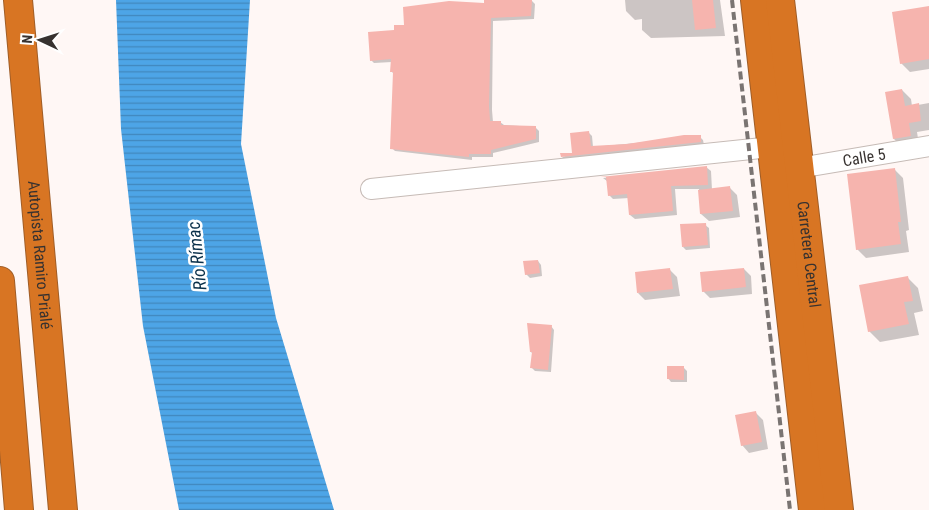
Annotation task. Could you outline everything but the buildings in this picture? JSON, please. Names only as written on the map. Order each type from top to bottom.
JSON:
[{"type":"highway","name":"Autopista Ramiro Prialé","points":[[18,0],[63,510]]},
{"type":"highway","name":"Carretera Central","points":[[754,0],[812,510]]},
{"type":"highway","name":"Carretera Central","points":[[780,0],[839,510]]},
{"type":"highway","points":[[0,282],[19,510]]},
{"type":"street","points":[[370,189],[771,146]]},
{"type":"street","name":"Calle 5","points":[[799,168],[929,146]]},
{"type":"water","name":"Río Rímac","points":[[116,0],[250,0],[241,144],[276,318],[334,510],[179,510],[143,326],[121,129]]},
{"type":"railway","points":[[732,0],[790,510]]}]
